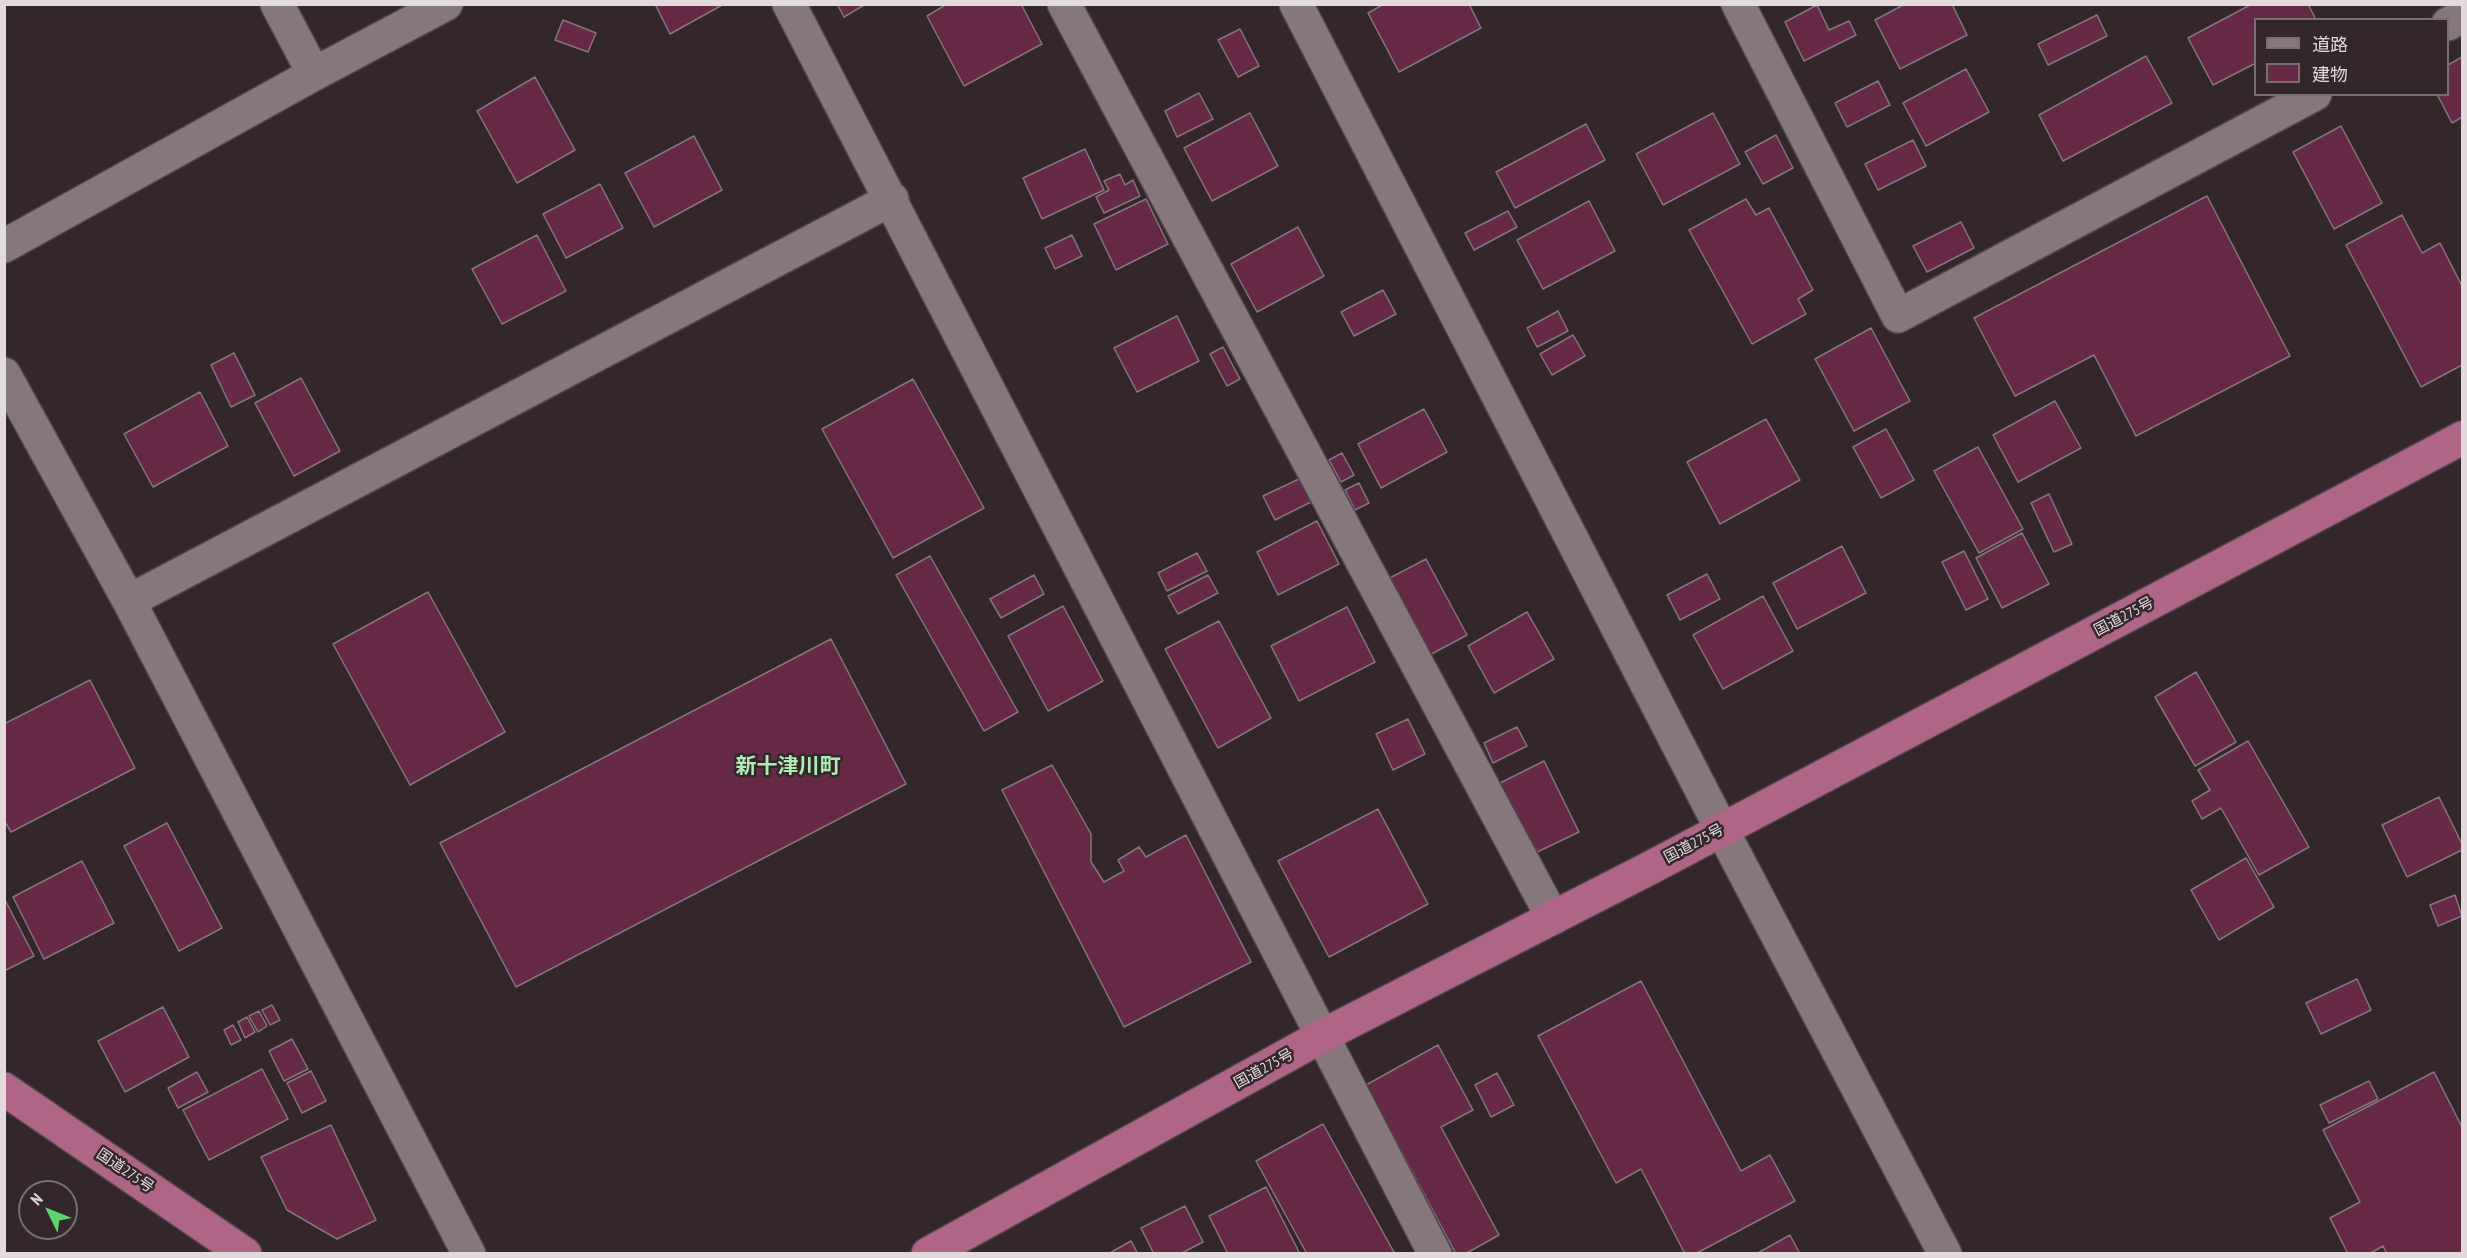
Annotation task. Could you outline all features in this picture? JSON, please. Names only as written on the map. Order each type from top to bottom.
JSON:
[{"type":"highway","name":"国道275号","points":[[945,1250],[1322,1036],[1722,830],[2463,438]]},
{"type":"highway","name":"国道275号","points":[[4,1089],[245,1254]]},
{"type":"street","points":[[277,4],[314,74]]},
{"type":"street","points":[[4,246],[314,74],[446,4]]},
{"type":"street","points":[[789,4],[892,199],[1435,1254]]},
{"type":"street","points":[[1064,4],[1553,918]]},
{"type":"street","points":[[1296,4],[1722,830],[1945,1254]]},
{"type":"street","points":[[1738,4],[1898,316],[2311,96]]},
{"type":"street","points":[[2449,23],[2463,16]]},
{"type":"street","points":[[129,601],[892,199]]},
{"type":"street","points":[[4,374],[129,601],[469,1254]]},
{"type":"building","points":[[655,4],[724,4],[670,34]]},
{"type":"building","points":[[837,4],[866,4],[844,17]]},
{"type":"building","points":[[947,4],[1021,4],[1042,44],[964,86],[927,16]]},
{"type":"building","points":[[1384,4],[1469,4],[1481,28],[1399,72],[1368,13]]},
{"type":"building","points":[[1905,4],[1952,4],[1967,35],[1900,69],[1875,20]]},
{"type":"building","points":[[2252,4],[2308,4],[2315,18],[2254,18],[2254,64],[2213,85],[2188,38]]},
{"type":"building","points":[[1817,5],[1829,30],[1849,21],[1856,35],[1804,61],[1785,22]]},
{"type":"building","points":[[2097,15],[2107,36],[2048,65],[2038,44]]},
{"type":"building","points":[[563,20],[596,33],[588,52],[555,40]]},
{"type":"building","points":[[1240,29],[1259,66],[1238,77],[1218,40]]},
{"type":"building","points":[[2146,56],[2172,103],[2063,161],[2039,115]]},
{"type":"building","points":[[2462,57],[2462,117],[2452,123],[2438,96],[2449,96],[2449,64]]},
{"type":"building","points":[[1966,69],[1989,112],[1926,146],[1903,103]]},
{"type":"building","points":[[535,77],[575,150],[517,183],[477,111]]},
{"type":"building","points":[[1878,81],[1890,105],[1847,127],[1835,103]]},
{"type":"building","points":[[1199,93],[1213,119],[1177,137],[1165,111]]},
{"type":"building","points":[[1250,113],[1278,166],[1212,201],[1184,148]]},
{"type":"building","points":[[1713,113],[1740,164],[1663,205],[1636,154]]},
{"type":"building","points":[[1586,124],[1605,160],[1515,208],[1496,172]]},
{"type":"building","points":[[2341,126],[2382,203],[2334,229],[2293,152]]},
{"type":"building","points":[[1776,135],[1793,168],[1763,184],[1745,152]]},
{"type":"building","points":[[694,136],[722,190],[654,227],[625,173]]},
{"type":"building","points":[[1913,140],[1926,166],[1878,190],[1865,164]]},
{"type":"building","points":[[1085,149],[1104,190],[1042,219],[1023,178]]},
{"type":"building","points":[[1120,174],[1125,185],[1133,180],[1140,196],[1104,213],[1096,197],[1109,190],[1104,181]]},
{"type":"building","points":[[600,184],[623,228],[566,258],[543,214]]},
{"type":"building","points":[[2207,196],[2290,356],[2136,436],[2094,355],[2015,396],[1974,318]]},
{"type":"building","points":[[1146,199],[1168,244],[1116,270],[1094,224]]},
{"type":"building","points":[[1746,199],[1756,215],[1769,208],[1813,290],[1798,299],[1806,314],[1752,344],[1689,230]]},
{"type":"building","points":[[1589,201],[1615,251],[1543,289],[1517,240]]},
{"type":"building","points":[[1508,211],[1517,227],[1474,250],[1465,233]]},
{"type":"building","points":[[2402,215],[2422,253],[2440,243],[2462,286],[2462,365],[2421,387],[2346,245]]},
{"type":"building","points":[[1961,222],[1974,248],[1927,272],[1913,246]]},
{"type":"building","points":[[1298,227],[1324,276],[1257,312],[1231,264]]},
{"type":"building","points":[[537,235],[566,291],[502,324],[472,269]]},
{"type":"building","points":[[1072,235],[1082,256],[1055,269],[1045,248]]},
{"type":"building","points":[[1383,290],[1396,314],[1354,336],[1341,312]]},
{"type":"building","points":[[1558,311],[1568,331],[1537,347],[1527,328]]},
{"type":"building","points":[[1177,316],[1199,361],[1137,392],[1114,348]]},
{"type":"building","points":[[1871,328],[1910,401],[1854,431],[1815,359]]},
{"type":"building","points":[[1573,335],[1585,356],[1552,375],[1540,354]]},
{"type":"building","points":[[1223,347],[1240,379],[1227,386],[1210,354]]},
{"type":"building","points":[[234,353],[255,395],[231,407],[211,365]]},
{"type":"building","points":[[301,378],[340,451],[294,476],[255,403]]},
{"type":"building","points":[[913,379],[984,508],[893,558],[822,429]]},
{"type":"building","points":[[200,392],[228,446],[153,487],[124,434]]},
{"type":"building","points":[[2055,401],[2081,448],[2018,482],[1993,435]]},
{"type":"building","points":[[1424,409],[1447,452],[1381,488],[1358,444]]},
{"type":"building","points":[[1766,419],[1800,480],[1720,524],[1687,462]]},
{"type":"building","points":[[1886,429],[1914,480],[1881,498],[1853,447]]},
{"type":"building","points":[[1978,447],[2023,529],[1979,553],[1934,471]]},
{"type":"building","points":[[1342,453],[1354,475],[1341,482],[1329,460]]},
{"type":"building","points":[[1301,478],[1313,501],[1275,520],[1263,496]]},
{"type":"building","points":[[1359,483],[1369,503],[1355,510],[1345,490]]},
{"type":"building","points":[[2049,494],[2072,544],[2054,552],[2031,503]]},
{"type":"building","points":[[1317,521],[1339,564],[1278,595],[1257,552]]},
{"type":"building","points":[[2022,533],[2049,584],[2002,608],[1976,558]]},
{"type":"building","points":[[1842,546],[1866,593],[1797,629],[1773,583]]},
{"type":"building","points":[[1964,551],[1988,599],[1966,610],[1942,562]]},
{"type":"building","points":[[1197,553],[1207,571],[1167,591],[1158,573]]},
{"type":"building","points":[[930,556],[1018,712],[984,731],[896,575]]},
{"type":"building","points":[[1426,559],[1467,635],[1426,657],[1386,580]]},
{"type":"building","points":[[1707,574],[1720,599],[1680,620],[1667,595]]},
{"type":"building","points":[[1034,575],[1044,594],[1001,618],[990,599]]},
{"type":"building","points":[[1208,575],[1218,593],[1178,614],[1168,596]]},
{"type":"building","points":[[428,592],[505,732],[410,785],[333,644]]},
{"type":"building","points":[[1763,596],[1793,651],[1723,689],[1693,635]]},
{"type":"building","points":[[1063,606],[1103,681],[1048,711],[1008,636]]},
{"type":"building","points":[[1347,607],[1375,662],[1299,701],[1271,646]]},
{"type":"building","points":[[1527,612],[1554,659],[1494,693],[1468,646]]},
{"type":"building","points":[[1219,621],[1271,718],[1218,748],[1165,649]]},
{"type":"building","points":[[831,639],[906,784],[516,987],[440,843]]},
{"type":"building","points":[[2196,672],[2236,742],[2195,766],[2155,697]]},
{"type":"building","points":[[90,680],[135,768],[11,832],[4,820],[4,724]]},
{"type":"building","points":[[1408,719],[1425,754],[1393,770],[1376,734]]},
{"type":"building","points":[[1517,727],[1527,746],[1493,763],[1484,743]]},
{"type":"building","points":[[2248,741],[2309,847],[2259,875],[2221,808],[2202,819],[2192,801],[2210,790],[2198,770]]},
{"type":"building","points":[[1544,761],[1579,832],[1533,854],[1498,784]]},
{"type":"building","points":[[1052,765],[1091,834],[1091,862],[1104,882],[1124,871],[1118,860],[1139,847],[1146,857],[1186,835],[1251,962],[1124,1027],[1002,790]]},
{"type":"building","points":[[2439,797],[2462,844],[2462,850],[2407,877],[2382,825]]},
{"type":"building","points":[[1378,809],[1428,904],[1329,957],[1278,861]]},
{"type":"building","points":[[167,823],[222,928],[179,951],[124,846]]},
{"type":"building","points":[[2246,858],[2274,907],[2219,940],[2191,890]]},
{"type":"building","points":[[82,861],[114,923],[44,959],[13,897]]},
{"type":"building","points":[[2455,895],[2462,916],[2438,926],[2430,905]]},
{"type":"building","points":[[4,898],[34,956],[4,971]]},
{"type":"building","points":[[2357,979],[2371,1010],[2321,1034],[2306,1003]]},
{"type":"building","points":[[1641,981],[1741,1171],[1770,1155],[1795,1201],[1695,1254],[1685,1254],[1641,1169],[1616,1183],[1538,1036]]},
{"type":"building","points":[[272,1005],[280,1020],[270,1025],[262,1010]]},
{"type":"building","points":[[163,1007],[189,1057],[125,1092],[98,1041]]},
{"type":"building","points":[[259,1011],[267,1026],[258,1032],[249,1016]]},
{"type":"building","points":[[247,1017],[255,1032],[245,1038],[238,1022]]},
{"type":"building","points":[[233,1025],[241,1040],[231,1045],[224,1030]]},
{"type":"building","points":[[292,1039],[308,1069],[284,1081],[269,1051]]},
{"type":"building","points":[[1438,1045],[1473,1110],[1441,1127],[1499,1235],[1465,1254],[1456,1254],[1366,1085]]},
{"type":"building","points":[[262,1069],[288,1119],[209,1160],[183,1110]]},
{"type":"building","points":[[311,1071],[326,1101],[302,1113],[287,1083]]},
{"type":"building","points":[[197,1072],[208,1092],[178,1108],[168,1088]]},
{"type":"building","points":[[2434,1072],[2462,1127],[2462,1254],[2387,1254],[2383,1246],[2369,1254],[2348,1254],[2330,1218],[2360,1202],[2323,1130]]},
{"type":"building","points":[[1497,1073],[1514,1105],[1491,1117],[1475,1085]]},
{"type":"building","points":[[2369,1081],[2378,1099],[2329,1123],[2320,1105]]},
{"type":"building","points":[[1323,1124],[1395,1254],[1307,1254],[1256,1161]]},
{"type":"building","points":[[331,1125],[376,1220],[337,1239],[287,1210],[261,1157]]},
{"type":"building","points":[[1266,1187],[1300,1254],[1228,1254],[1209,1216]]},
{"type":"building","points":[[1185,1206],[1203,1242],[1180,1254],[1154,1254],[1141,1228]]},
{"type":"building","points":[[1790,1235],[1800,1254],[1756,1254]]},
{"type":"building","points":[[1131,1241],[1138,1254],[1108,1254]]},
{"type":"district","name":"新十津川町","points":[[788,767]]}]
